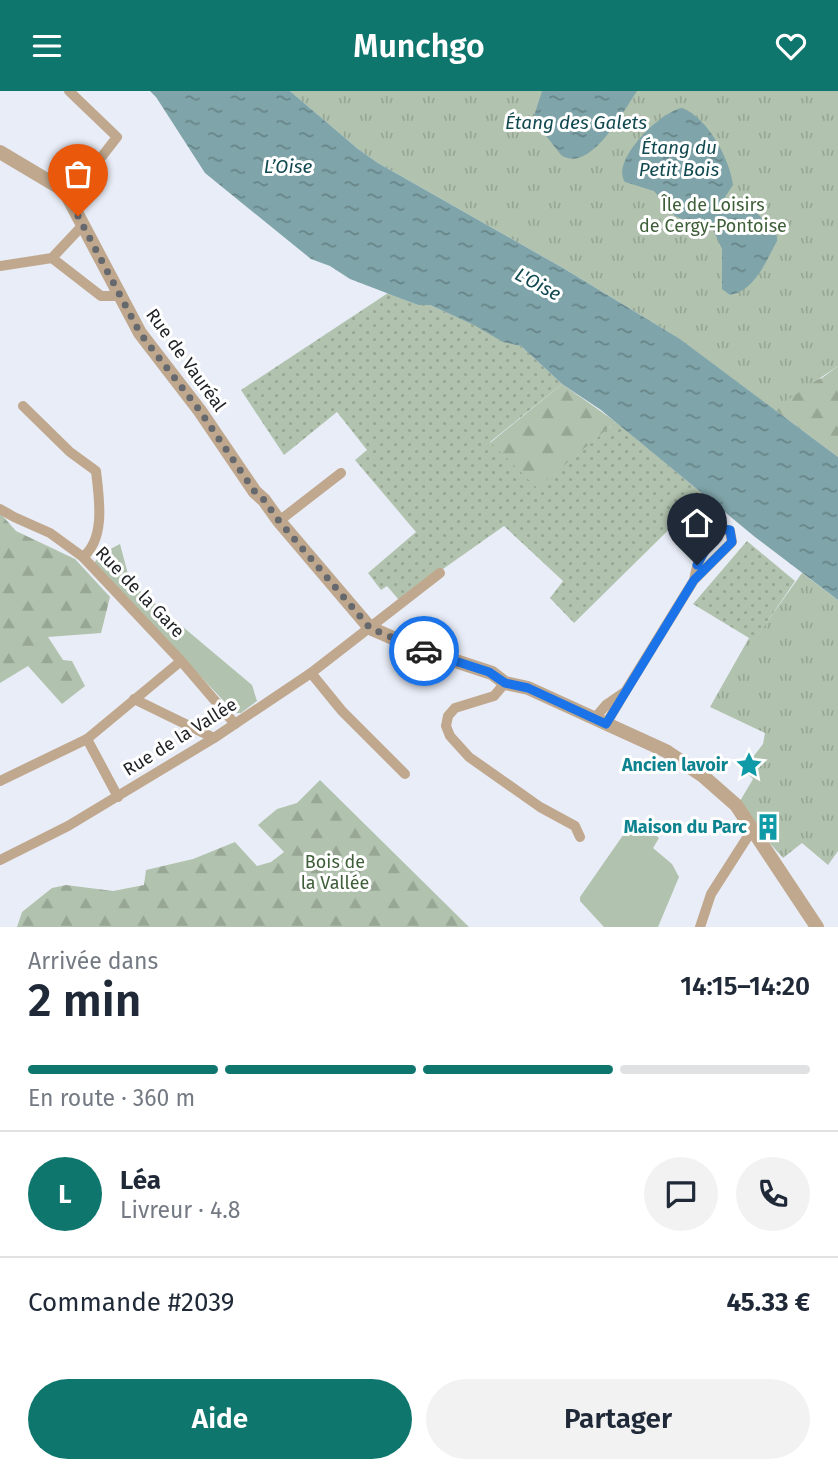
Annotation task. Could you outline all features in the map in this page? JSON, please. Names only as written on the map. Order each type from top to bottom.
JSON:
[{"type":"street","points":[[67,195],[79,186],[117,137],[69,91]]},
{"type":"street","name":"Rue de Vauréal","points":[[0,152],[67,195],[140,333],[200,411],[239,471],[370,628]]},
{"type":"street","points":[[0,266],[52,258],[83,225]]},
{"type":"street","points":[[52,258],[101,296],[120,296]]},
{"type":"street","points":[[23,407],[70,452],[96,471],[99,496],[97,531],[92,549],[83,557]]},
{"type":"street","points":[[279,521],[341,473]]},
{"type":"street","name":"Rue de la Gare","points":[[0,509],[50,533],[83,557],[181,661],[235,724]]},
{"type":"street","points":[[600,721],[606,705],[625,692],[694,580],[732,542],[730,530],[721,529],[714,533],[698,562],[694,580]]},
{"type":"street","name":"Rue de la Vallée","points":[[0,860],[59,831],[214,738],[311,673],[440,573]]},
{"type":"street","points":[[370,628],[416,648],[492,673],[505,683],[528,688],[686,763],[736,805],[817,927]]},
{"type":"street","points":[[0,781],[87,739],[181,661]]},
{"type":"street","points":[[492,673],[506,672],[514,675],[528,688]]},
{"type":"street","points":[[311,673],[342,711],[405,774]]},
{"type":"street","points":[[505,683],[494,696],[455,708],[446,721],[448,731],[469,757],[540,807],[575,826],[580,837]]},
{"type":"street","points":[[134,699],[214,738]]},
{"type":"street","points":[[87,739],[118,797]]},
{"type":"street","points":[[700,927],[715,887],[752,830]]},
{"type":"green space","points":[[290,91],[787,390],[822,378],[838,366],[838,457],[680,339]]},
{"type":"green space","name":"Île de Loisirs de Cergy-Pontoise","points":[[290,91],[838,91],[838,366],[774,409],[680,339],[563,268],[378,163]]},
{"type":"green space","points":[[388,293],[418,305],[430,305],[521,346],[562,384],[490,442],[537,488],[616,422],[704,495],[574,623],[550,598],[563,581],[504,526],[399,600],[387,586],[381,590],[368,573],[416,532],[355,460],[367,450],[337,412],[284,455],[241,390]]},
{"type":"green space","points":[[562,384],[616,422],[537,489],[490,443]]},
{"type":"green space","points":[[0,513],[16,531],[75,559],[110,597],[101,633],[48,637],[63,660],[72,661],[85,686],[62,704],[28,666],[0,683]]},
{"type":"green space","points":[[747,541],[795,581],[754,641],[693,604]]},
{"type":"green space","points":[[120,544],[133,585],[252,685],[257,701],[241,713],[235,713],[94,563],[101,554]]},
{"type":"green space","points":[[802,573],[838,600],[838,851],[828,865],[802,843],[783,858],[753,824],[740,801],[753,779],[749,775],[759,762],[753,757],[763,744],[765,733],[710,707],[749,638],[754,640]]},
{"type":"green space","name":"Bois de la Vallée","points":[[320,780],[469,927],[17,927],[22,912],[52,888],[66,885],[113,891],[144,885],[146,870],[193,859],[235,842],[257,866],[271,862],[284,852],[258,825],[277,809],[297,803]]},
{"type":"green space","points":[[635,818],[659,838],[653,848],[672,864],[679,877],[658,927],[604,927],[580,901],[580,897]]},
{"type":"water","name":"L’Oise","points":[[150,91],[290,91],[378,163],[563,268],[680,339],[838,457],[838,600],[755,537],[601,410],[562,384],[521,346],[503,342],[430,305],[418,305],[350,279],[330,266],[311,259],[205,173]]},
{"type":"water","name":"Étang des Galets","points":[[542,91],[637,91],[605,138],[583,156],[572,159],[561,155],[533,119]]},
{"type":"water","name":"Étang du Petit Bois","points":[[682,108],[700,120],[722,152],[733,185],[725,197],[726,204],[735,210],[752,207],[777,236],[777,241],[759,274],[746,288],[730,295],[722,289],[722,249],[711,225],[675,216],[654,191],[625,182],[622,173],[631,150],[640,138],[662,118]]},
{"type":"way so far","points":[[78,216],[140,333],[200,411],[255,492],[370,628],[424,651]]},
{"type":"place","name":"Ancien lavoir","points":[[749,765]]},
{"type":"place","name":"Maison du Parc","points":[[768,827]]},
{"type":"route","points":[[424,651],[492,673],[505,683],[528,688],[606,724],[694,580],[732,542],[730,530],[719,529],[714,533],[697,565]]},
{"type":"water label","name":"L'Oise","points":[[538,284]]}]
